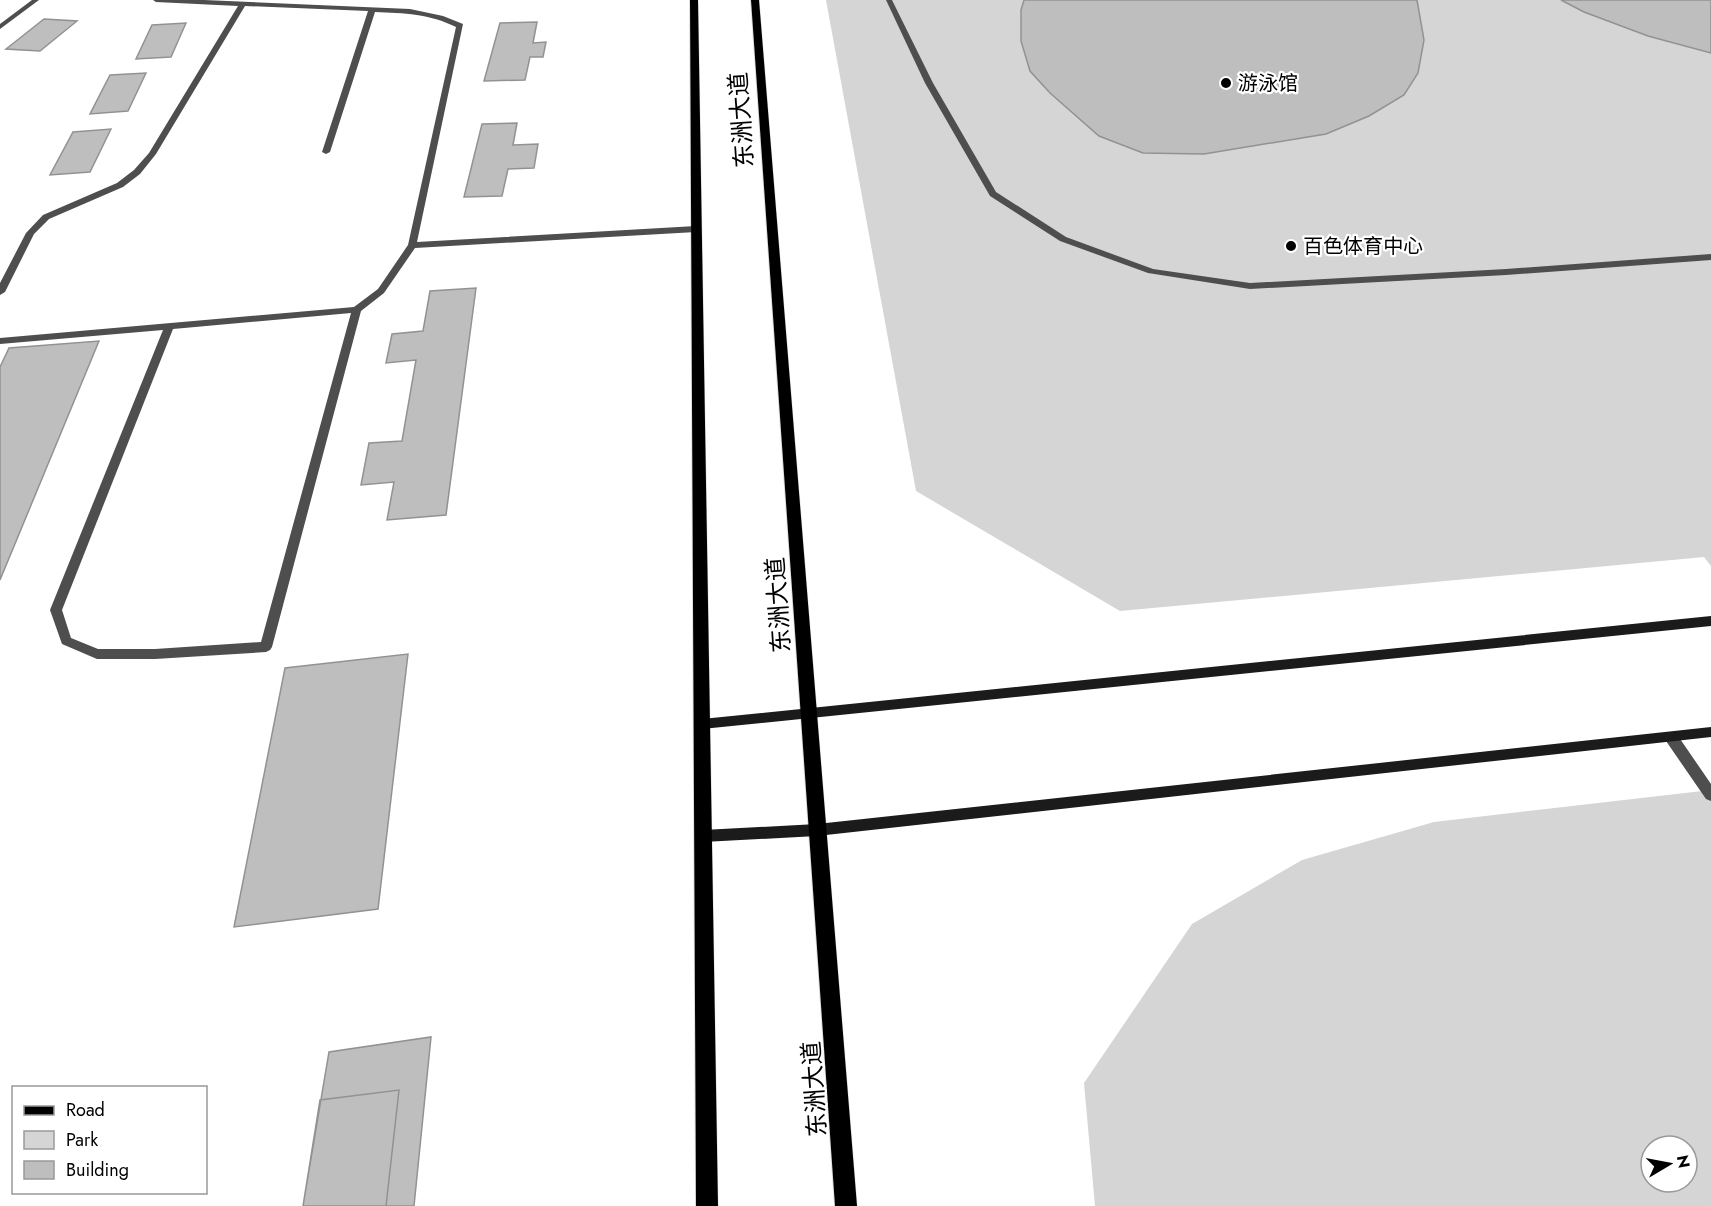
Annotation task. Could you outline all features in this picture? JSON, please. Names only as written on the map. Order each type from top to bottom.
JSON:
[{"type":"main road","name":"东洲大道","points":[[694,0],[707,1206]]},
{"type":"main road","name":"东洲大道","points":[[755,0],[846,1206]]},
{"type":"street","points":[[702,724],[1711,621]]},
{"type":"street","points":[[703,836],[818,830],[1711,732]]},
{"type":"lane","points":[[0,27],[36,0]]},
{"type":"lane","points":[[0,341],[357,310],[381,291],[412,245],[460,26],[441,17],[410,11],[156,0]]},
{"type":"lane","points":[[889,0],[929,83],[993,194],[1063,239],[1151,271],[1250,286],[1506,272],[1711,257]]},
{"type":"lane","points":[[0,292],[30,232],[46,217],[120,185],[137,172],[152,154],[242,5]]},
{"type":"lane","points":[[327,152],[372,10]]},
{"type":"lane","points":[[412,245],[696,229]]},
{"type":"lane","points":[[169,328],[56,610],[66,641],[97,654],[155,654],[266,647],[357,310]]},
{"type":"lane","points":[[1671,736],[1711,795]]},
{"type":"green space","name":"百色体育中心","points":[[826,0],[1711,0],[1711,566],[1704,557],[1120,611],[916,491]]},
{"type":"green space","points":[[1711,790],[1711,1206],[1095,1206],[1084,1083],[1192,924],[1302,860],[1434,822]]},
{"type":"building","name":"游泳馆","points":[[1024,0],[1417,0],[1424,40],[1418,73],[1404,95],[1369,116],[1326,134],[1204,154],[1143,153],[1099,136],[1050,93],[1030,71],[1021,41],[1021,10]]},
{"type":"building","points":[[1561,0],[1711,0],[1711,53],[1648,36],[1584,12]]},
{"type":"building","points":[[44,19],[77,21],[40,51],[6,49]]},
{"type":"building","points":[[537,22],[533,43],[546,42],[543,57],[530,57],[525,80],[484,81],[500,23]]},
{"type":"building","points":[[186,23],[171,57],[136,59],[152,25]]},
{"type":"building","points":[[146,73],[128,111],[90,114],[110,75]]},
{"type":"building","points":[[517,123],[513,145],[538,144],[534,168],[508,169],[502,196],[464,197],[482,124]]},
{"type":"building","points":[[111,129],[90,172],[50,175],[73,132]]},
{"type":"building","points":[[476,288],[446,515],[387,520],[394,482],[361,485],[369,443],[402,441],[416,360],[386,363],[392,334],[423,331],[430,291]]},
{"type":"building","points":[[99,341],[0,580],[0,367],[9,348]]},
{"type":"building","points":[[408,654],[378,909],[234,927],[285,668]]},
{"type":"building","points":[[431,1037],[414,1206],[303,1206],[329,1052]]},
{"type":"building","points":[[399,1090],[386,1206],[303,1206],[320,1100]]},
{"type":"place","name":"游泳馆","points":[[1226,83]]},
{"type":"place","name":"百色体育中心","points":[[1291,246]]}]
